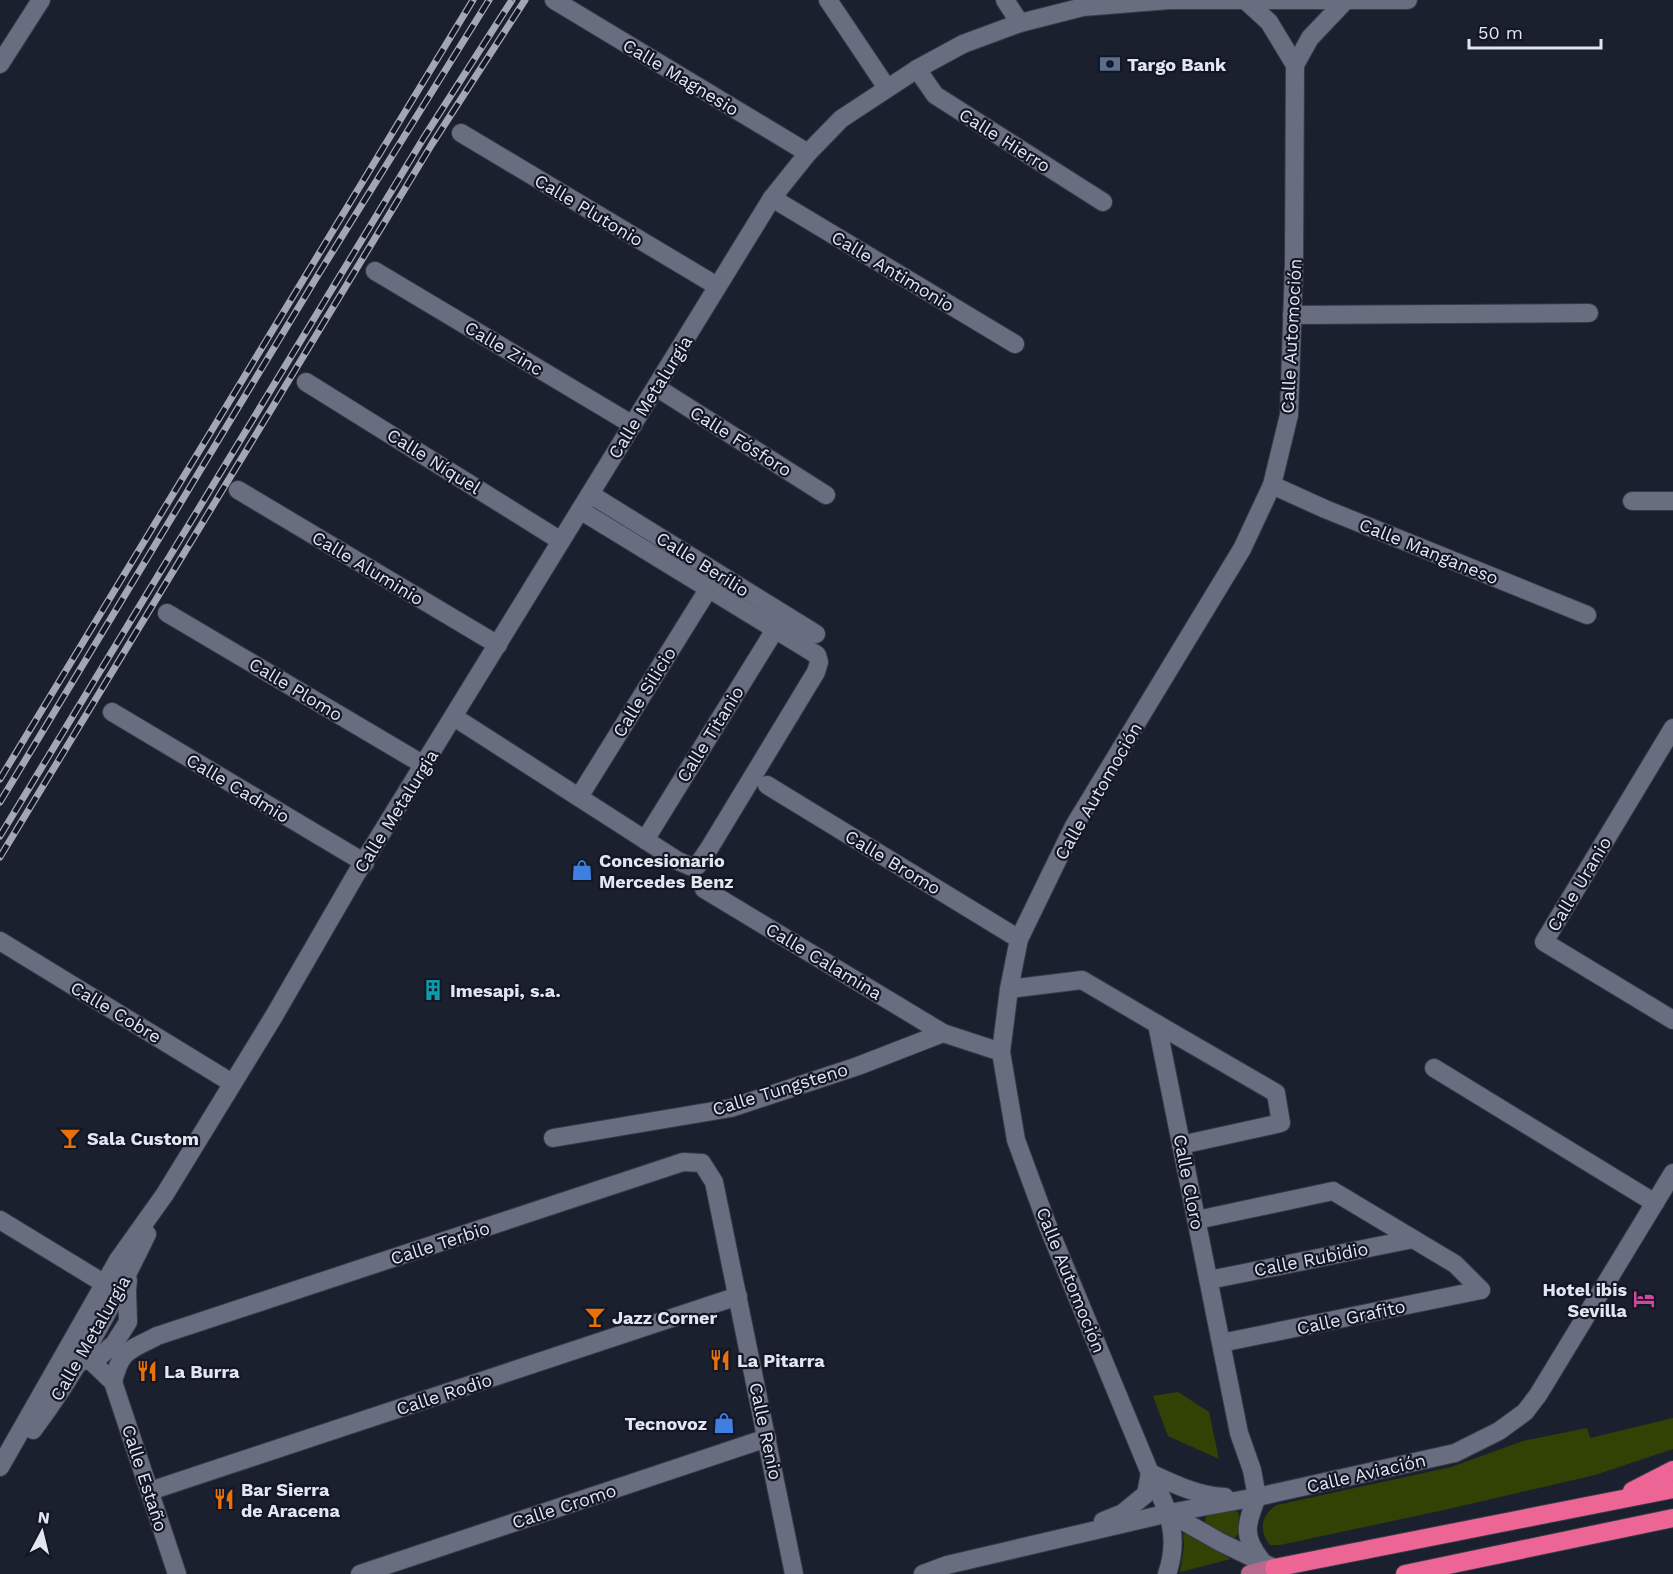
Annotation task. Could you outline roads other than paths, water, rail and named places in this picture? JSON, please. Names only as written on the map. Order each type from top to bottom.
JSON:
[{"type":"highway","points":[[1608,1503],[1673,1470]]},
{"type":"highway","points":[[1262,1568],[1673,1489]]},
{"type":"highway","points":[[1405,1574],[1673,1518]]},
{"type":"street","points":[[0,64],[41,0]]},
{"type":"street","name":"Calle Magnesio","points":[[554,0],[808,153]]},
{"type":"street","points":[[828,0],[887,88]]},
{"type":"street","points":[[1005,0],[1020,23]]},
{"type":"street","name":"Calle Metalurgia","points":[[0,1467],[118,1260],[165,1194],[364,863],[717,286],[772,198],[808,153],[841,119],[917,69],[963,44],[1020,23],[1083,7],[1169,0],[1408,0]]},
{"type":"street","points":[[1245,0],[1269,22],[1295,65],[1311,38],[1347,0]]},
{"type":"street","points":[[1311,38],[1318,11],[1314,0]]},
{"type":"street","name":"Calle Automoción","points":[[1167,1574],[1174,1541],[1169,1513],[1150,1473],[1047,1224],[1016,1140],[1001,1052],[1009,989],[1019,939],[1074,826],[1242,549],[1272,485],[1289,415],[1295,65]]},
{"type":"street","name":"Calle Hierro","points":[[917,69],[935,95],[1103,202]]},
{"type":"street","name":"Calle Plutonio","points":[[461,133],[717,286]]},
{"type":"street","name":"Calle Antimonio","points":[[772,198],[1015,344]]},
{"type":"street","name":"Calle Zinc","points":[[375,271],[633,425]]},
{"type":"street","points":[[1292,315],[1589,313]]},
{"type":"street","name":"Calle Níquel","points":[[306,382],[561,541]]},
{"type":"street","name":"Calle Fósforo","points":[[656,387],[826,495]]},
{"type":"street","name":"Calle Manganeso","points":[[1272,485],[1325,509],[1587,615]]},
{"type":"street","name":"Calle Aluminio","points":[[238,490],[498,645]]},
{"type":"street","name":"Calle Berilio","points":[[590,494],[816,634]]},
{"type":"street","points":[[1632,501],[1673,501]]},
{"type":"street","points":[[454,717],[678,861],[692,867],[697,866],[710,847],[816,672],[819,662],[817,655],[580,510]]},
{"type":"street","name":"Calle Silicio","points":[[579,797],[709,588]]},
{"type":"street","name":"Calle Plomo","points":[[167,613],[424,765]]},
{"type":"street","name":"Calle Titanio","points":[[645,840],[776,628]]},
{"type":"street","name":"Calle Cadmio","points":[[112,712],[364,863]]},
{"type":"street","name":"Calle Uranio","points":[[1673,728],[1544,942],[1673,1020]]},
{"type":"street","name":"Calle Bromo","points":[[767,785],[1019,939]]},
{"type":"street","name":"Calle Calamina","points":[[704,889],[944,1033]]},
{"type":"street","name":"Calle Cobre","points":[[0,942],[232,1083]]},
{"type":"street","points":[[1009,989],[1082,980],[1276,1093],[1281,1123],[1181,1145]]},
{"type":"street","name":"Calle Cloro","points":[[1157,1024],[1239,1434],[1252,1470],[1257,1497]]},
{"type":"street","points":[[944,1033],[1001,1052]]},
{"type":"street","name":"Calle Tungsteno","points":[[553,1138],[731,1108],[858,1066],[944,1033]]},
{"type":"street","points":[[1434,1068],[1655,1203]]},
{"type":"street","name":"Calle Terbio","points":[[157,1336],[683,1162],[702,1163],[714,1182]]},
{"type":"street","name":"Calle Aviación","points":[[923,1574],[947,1565],[1169,1513],[1257,1497],[1455,1453],[1499,1431],[1525,1412],[1549,1377],[1673,1173]]},
{"type":"street","name":"Calle Renio","points":[[714,1182],[794,1574]]},
{"type":"street","points":[[1197,1220],[1333,1191],[1413,1239]]},
{"type":"street","name":"Calle Metalurgia","points":[[0,1473],[85,1358],[165,1194]]},
{"type":"street","points":[[0,1220],[105,1284],[106,1300],[81,1342],[85,1358],[114,1382]]},
{"type":"street","name":"Calle Rubidio","points":[[1209,1280],[1413,1239]]},
{"type":"street","name":"Calle Grafito","points":[[1221,1343],[1480,1290],[1455,1264],[1413,1239]]},
{"type":"street","points":[[85,1358],[99,1357],[114,1344],[128,1322],[127,1290],[130,1268]]},
{"type":"street","name":"Calle Rodio","points":[[150,1491],[738,1296]]},
{"type":"street","points":[[128,1322],[135,1331],[157,1336]]},
{"type":"street","points":[[114,1382],[118,1362],[128,1351],[157,1336]]},
{"type":"street","points":[[68,1380],[81,1376],[95,1376],[114,1382]]},
{"type":"street","name":"Calle Estaño","points":[[114,1382],[177,1574]]},
{"type":"street","name":"Calle Cromo","points":[[360,1574],[767,1438]]},
{"type":"street","points":[[1060,1538],[1123,1513],[1146,1494],[1150,1473],[1182,1488],[1212,1497],[1257,1497],[1248,1521],[1248,1539],[1262,1568]]},
{"type":"street","points":[[1169,1513],[1262,1568]]},
{"type":"railway","points":[[0,779],[473,0]]},
{"type":"railway","points":[[0,802],[318,275],[489,0]]},
{"type":"railway","points":[[0,836],[423,139],[512,0]]},
{"type":"railway","points":[[0,857],[432,144],[525,0]]},
{"type":"place","name":"Targo Bank","points":[[1110,64]]},
{"type":"place","name":"Concesionario Mercedes Benz","points":[[582,870]]},
{"type":"place","name":"Imesapi, s.a.","points":[[433,990]]},
{"type":"place","name":"Sala Custom","points":[[70,1138]]},
{"type":"place","name":"Hotel ibis Sevilla","points":[[1644,1299]]},
{"type":"place","name":"Jazz Corner","points":[[595,1317]]},
{"type":"place","name":"La Pitarra","points":[[720,1360]]},
{"type":"place","name":"La Burra","points":[[147,1371]]},
{"type":"place","name":"Tecnovoz","points":[[724,1423]]},
{"type":"place","name":"Bar Sierra de Aracena","points":[[224,1499]]}]
